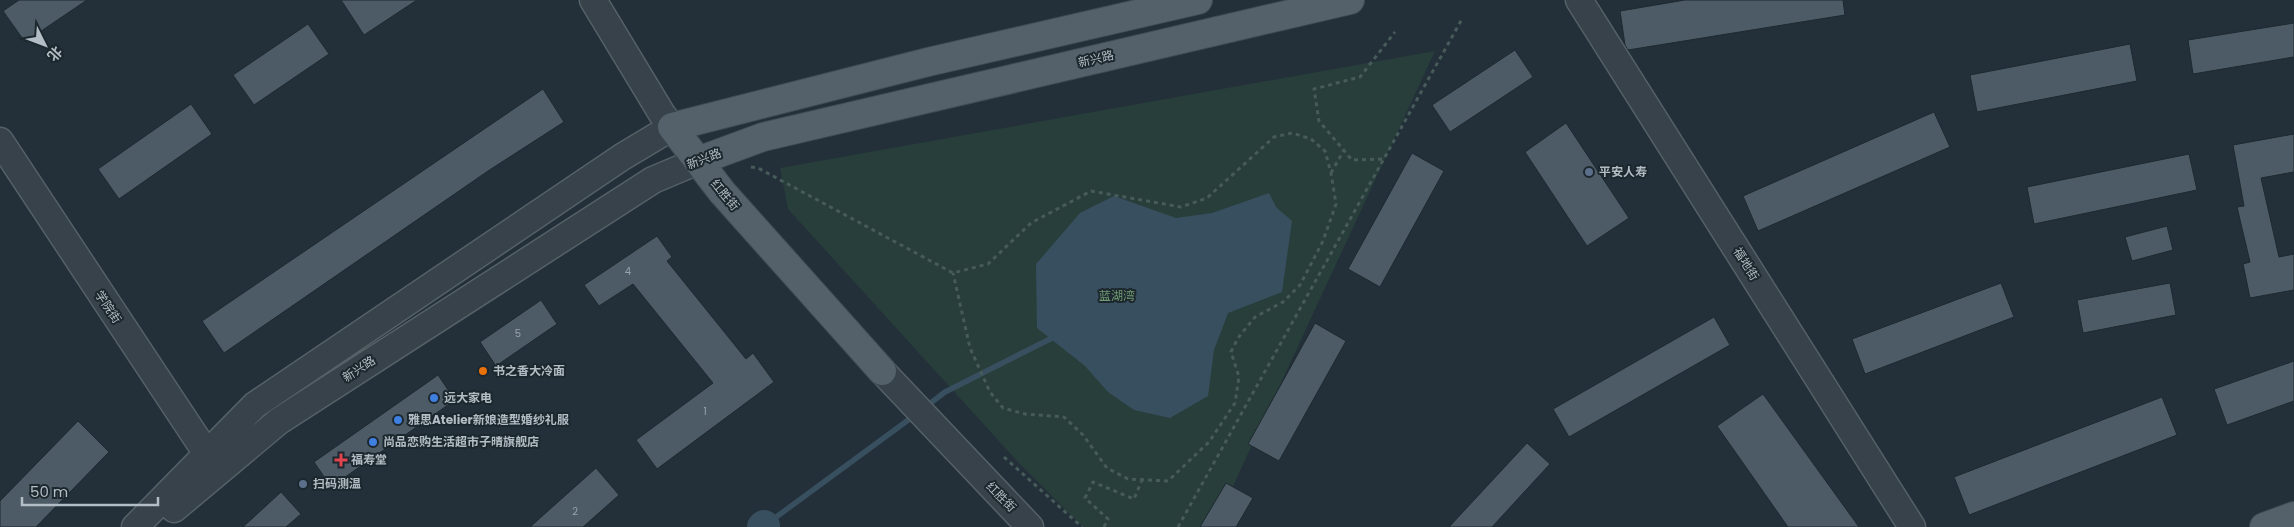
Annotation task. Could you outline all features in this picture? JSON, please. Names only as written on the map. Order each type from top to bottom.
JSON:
[{"type":"main road","name":"新兴路","points":[[672,127],[928,62],[1198,0]]},
{"type":"main road","name":"新兴路","points":[[698,161],[763,137],[1350,0]]},
{"type":"main road","name":"红胜街","points":[[672,127],[722,192],[882,371]]},
{"type":"main road","points":[[2264,527],[2294,516]]},
{"type":"street","name":"红胜街","points":[[593,0],[662,114],[672,127]]},
{"type":"street","name":"福地街","points":[[1579,0],[1912,527]]},
{"type":"street","name":"新兴路","points":[[152,527],[213,463],[254,405],[614,162],[672,127]]},
{"type":"street","name":"学院街","points":[[0,141],[213,463]]},
{"type":"street","name":"新兴路","points":[[135,527],[213,463],[653,180],[698,161]]},
{"type":"street","name":"红胜街","points":[[882,371],[1030,527]]},
{"type":"path","points":[[1178,527],[1462,19]]},
{"type":"path","points":[[1383,160],[1352,160],[1319,121],[1314,89],[1360,77],[1395,32]]},
{"type":"path","points":[[749,166],[758,168],[953,273],[988,264],[1031,223],[1091,191],[1181,207],[1207,198],[1274,137],[1292,133],[1311,139],[1325,152],[1331,173],[1336,204],[1323,241],[1300,285],[1283,302],[1254,317],[1238,338],[1231,352],[1239,377],[1235,403],[1209,442],[1168,481],[1128,479],[1107,468],[1083,435],[1064,417],[1024,414],[1003,408],[990,392],[970,348],[953,273]]},
{"type":"path","points":[[1331,173],[1344,150]]},
{"type":"path","points":[[1004,457],[1082,527]]},
{"type":"path","points":[[1104,527],[1108,519],[1085,498],[1093,482],[1134,499],[1142,480]]},
{"type":"green space","name":"蓝湖湾","points":[[1435,51],[1214,527],[1083,527],[1018,462],[788,209],[780,168]]},
{"type":"water","name":"蓝湖湾","points":[[1269,193],[1276,207],[1292,221],[1282,292],[1228,313],[1214,350],[1208,396],[1170,418],[1134,410],[1108,392],[1085,366],[1037,328],[1036,264],[1080,213],[1114,196],[1176,218],[1212,213]]},
{"type":"building","points":[[19,0],[87,0],[25,42],[3,11]]},
{"type":"building","points":[[341,0],[417,0],[364,35]]},
{"type":"building","points":[[1685,0],[1843,0],[1845,15],[1628,50],[1625,45],[1620,11]]},
{"type":"building","points":[[2294,23],[2294,57],[2193,74],[2188,40]]},
{"type":"building","points":[[308,24],[329,54],[254,105],[233,75]]},
{"type":"building","points":[[2130,44],[2137,81],[1977,112],[1970,75]]},
{"type":"building","points":[[1515,50],[1533,77],[1450,132],[1432,105]]},
{"type":"building","points":[[543,89],[564,122],[488,171],[224,353],[202,321]]},
{"type":"building","points":[[191,104],[212,134],[119,199],[98,169]]},
{"type":"building","points":[[1934,112],[1950,147],[1758,231],[1743,196]]},
{"type":"building","points":[[1566,123],[1629,218],[1587,246],[1525,152]]},
{"type":"building","points":[[2294,134],[2294,172],[2261,178],[2279,257],[2294,254],[2294,290],[2250,298],[2243,264],[2250,262],[2237,207],[2244,206],[2233,145]]},
{"type":"building","points":[[1412,153],[1444,171],[1380,287],[1348,269]]},
{"type":"building","points":[[2189,154],[2197,190],[2034,224],[2027,187]]},
{"type":"building","points":[[2167,226],[2173,250],[2132,261],[2125,237]]},
{"type":"building","points":[[657,236],[672,257],[667,261],[746,359],[753,353],[774,382],[657,469],[636,440],[713,383],[633,284],[599,306],[584,285]]},
{"type":"building","points":[[2001,283],[2014,317],[1865,374],[1852,339]]},
{"type":"building","points":[[2170,283],[2176,315],[2083,333],[2077,300]]},
{"type":"building","points":[[541,300],[557,324],[496,366],[480,342]]},
{"type":"building","points":[[1714,317],[1730,345],[1569,437],[1553,409]]},
{"type":"building","points":[[1315,323],[1346,341],[1279,461],[1248,444]]},
{"type":"building","points":[[2294,361],[2294,401],[2227,425],[2214,389]]},
{"type":"building","points":[[438,375],[455,400],[331,487],[314,462]]},
{"type":"building","points":[[1763,394],[1859,527],[1788,527],[1717,426]]},
{"type":"building","points":[[2162,397],[2177,435],[1969,515],[1954,477]]},
{"type":"building","points":[[78,421],[109,452],[36,527],[0,527],[0,501]]},
{"type":"building","points":[[1527,443],[1550,464],[1492,527],[1449,527]]},
{"type":"building","points":[[596,468],[619,495],[583,527],[530,527]]},
{"type":"building","points":[[1226,483],[1253,498],[1236,527],[1200,527]]},
{"type":"building","points":[[281,492],[301,514],[286,527],[243,527]]},
{"type":"waterway","points":[[924,408],[945,392],[1056,336]]},
{"type":"waterway","points":[[764,526],[915,415]]},
{"type":"place","name":"平安人寿","points":[[1589,172]]},
{"type":"place","name":"书之香大冷面","points":[[483,371]]},
{"type":"place","name":"远大家电","points":[[434,398]]},
{"type":"place","name":"雅思Atelier新娘造型婚纱礼服","points":[[398,420]]},
{"type":"place","name":"尚品恋购生活超市子晴旗舰店","points":[[373,442]]},
{"type":"place","name":"福寿堂","points":[[341,460]]},
{"type":"place","name":"扫码测温","points":[[303,484]]}]
